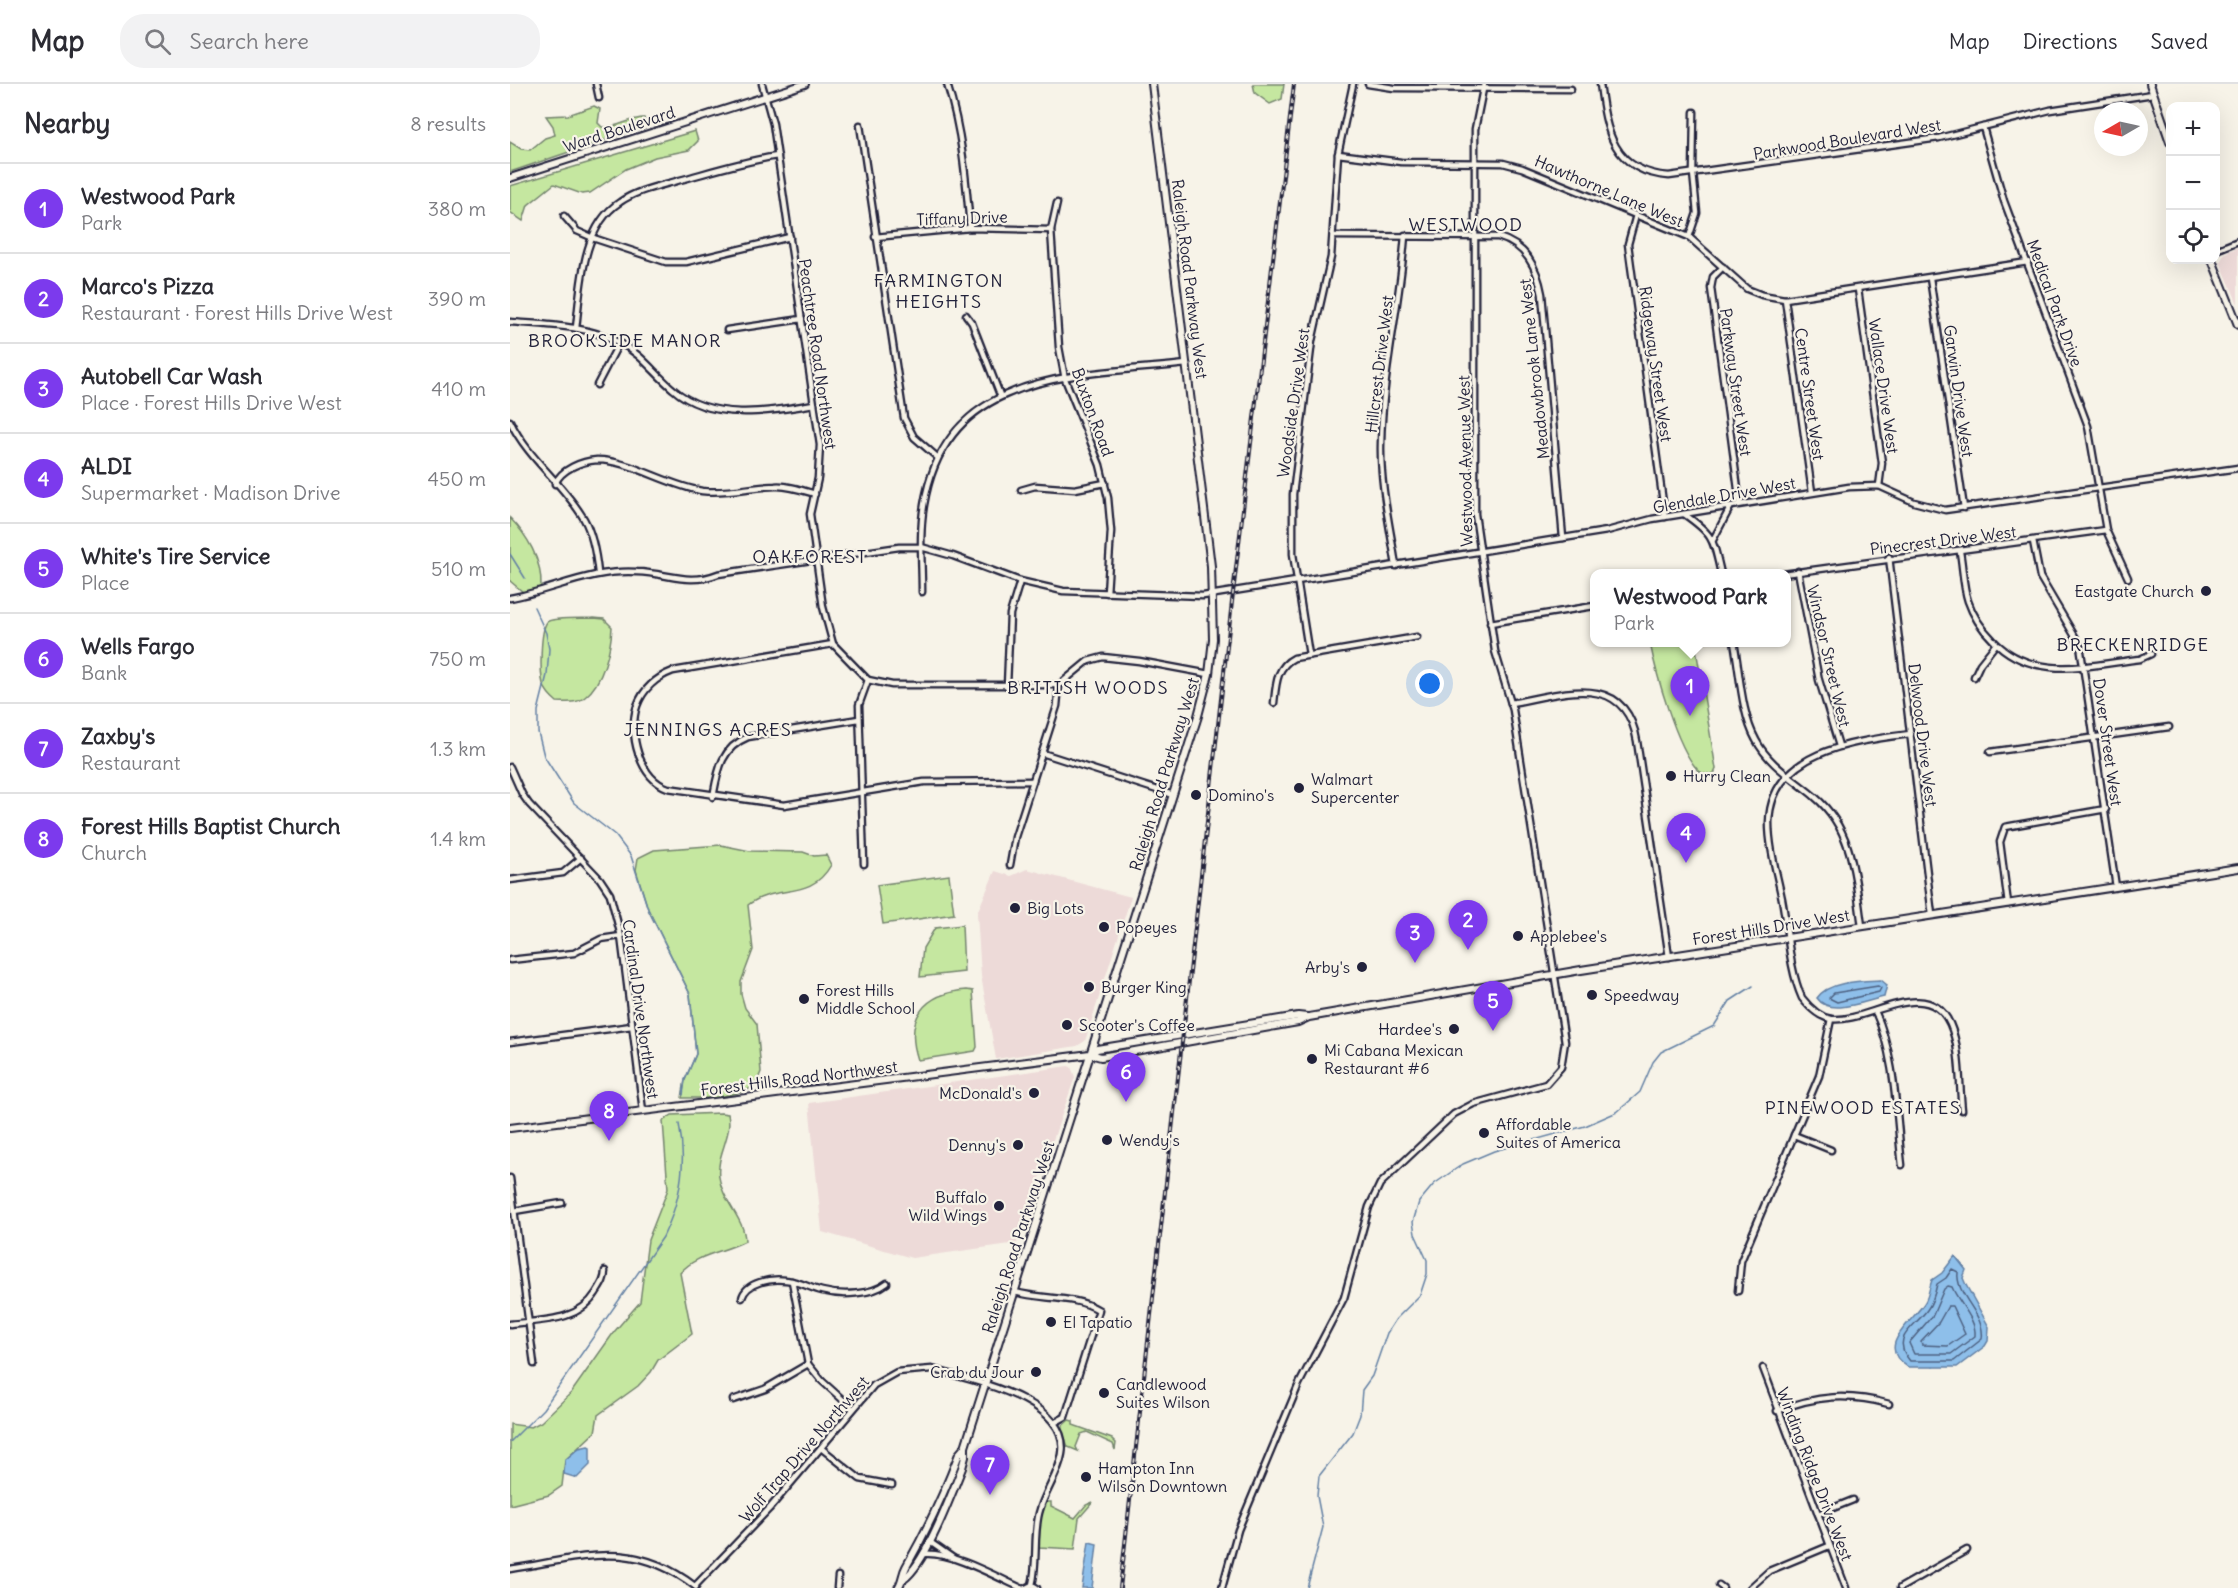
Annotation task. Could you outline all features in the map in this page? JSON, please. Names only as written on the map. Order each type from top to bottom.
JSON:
[{"type":"main road","name":"Ward Boulevard","points":[[510,178],[805,84]]},
{"type":"main road","name":"Raleigh Road Parkway West","points":[[904,1579],[904,1570],[930,1524],[964,1447],[1173,795],[1209,674],[1213,639],[1210,555],[1152,84]]},
{"type":"main road","points":[[2150,84],[2166,131]]},
{"type":"main road","points":[[2214,264],[2238,325]]},
{"type":"main road","name":"Forest Hills Drive West","points":[[1090,1054],[1101,1057],[1298,1022],[1309,1017],[1554,975],[2238,868]]},
{"type":"main road","name":"Forest Hills Drive West","points":[[1090,1054],[1097,1049],[1174,1034],[1298,1016],[1309,1017]]},
{"type":"main road","name":"Forest Hills Road Northwest","points":[[510,1128],[1090,1054]]},
{"type":"main road","name":"Raleigh Road Parkway West","points":[[898,1588],[911,1574],[930,1542],[962,1468],[965,1457],[964,1447]]},
{"type":"street","points":[[596,84],[599,98]]},
{"type":"street","name":"Peachtree Road Northwest","points":[[762,84],[778,156],[814,404],[820,460],[810,514],[815,559],[833,644]]},
{"type":"street","points":[[947,84],[957,118],[970,228]]},
{"type":"street","name":"Woodside Drive West","points":[[1309,655],[1292,541],[1293,494],[1312,342],[1326,289],[1333,236],[1338,154],[1353,84]]},
{"type":"street","points":[[1368,84],[1394,88],[1571,89]]},
{"type":"street","name":"Parkwood Boulevard West","points":[[1600,84],[1606,128],[1614,145],[1623,157],[1651,173],[1669,176],[1900,144],[2050,110],[2153,94]]},
{"type":"street","name":"Westwood Avenue West","points":[[1222,1588],[1238,1530],[1299,1384],[1344,1298],[1372,1199],[1386,1176],[1454,1114],[1473,1104],[1537,1089],[1557,1074],[1565,1048],[1511,703],[1500,671],[1490,623],[1475,514],[1474,129],[1483,87]]},
{"type":"street","points":[[1689,237],[1697,213],[1693,173],[1694,112]]},
{"type":"street","points":[[860,125],[904,418],[914,437],[938,457]]},
{"type":"street","name":"Medical Park Drive","points":[[1983,127],[2004,201],[2088,426],[2106,530],[2128,578]]},
{"type":"street","name":"Hawthorne Lane West","points":[[1338,154],[1401,162],[1503,163],[1522,168],[1689,237],[1747,289],[1762,295],[1785,298],[1858,289],[2028,262]]},
{"type":"street","points":[[576,328],[582,278],[593,238],[615,206],[633,195],[734,164],[778,156]]},
{"type":"street","name":"Buxton Road","points":[[1057,204],[1051,230],[1057,329],[1065,379],[1105,483],[1111,531],[1107,593]]},
{"type":"street","name":"Ridgeway Street West","points":[[1636,215],[1628,244],[1665,517]]},
{"type":"street","points":[[564,216],[573,228],[593,238],[660,262],[677,263],[790,237]]},
{"type":"street","name":"Tiffany Drive","points":[[875,237],[970,228],[1051,230]]},
{"type":"street","name":"Hillcrest Drive West","points":[[1396,566],[1384,490],[1381,445],[1390,356],[1402,284],[1405,235]]},
{"type":"street","name":"Meadowbrook Lane West","points":[[1333,236],[1475,235],[1507,239],[1530,259],[1538,274],[1563,538]]},
{"type":"street","points":[[2220,248],[2238,241]]},
{"type":"street","name":"Parkway Street West","points":[[1723,267],[1713,277],[1711,288],[1740,504]]},
{"type":"street","name":"Garwin Drive West","points":[[1930,278],[1964,508]]},
{"type":"street","name":"Wallace Drive West","points":[[1858,289],[1882,463],[1880,486]]},
{"type":"street","name":"Centre Street West","points":[[1785,298],[1812,492]]},
{"type":"street","points":[[966,315],[972,323],[1000,395]]},
{"type":"street","points":[[727,330],[802,319]]},
{"type":"street","points":[[510,322],[576,328],[620,343],[644,360],[671,388],[687,400],[732,411],[756,412],[814,404]]},
{"type":"street","points":[[597,385],[620,343]]},
{"type":"street","points":[[922,592],[921,548],[924,504],[938,457],[961,424],[983,405],[1000,395],[1020,388],[1065,379],[1187,364]]},
{"type":"street","points":[[510,422],[529,454],[575,506],[588,527],[594,544],[598,573]]},
{"type":"street","points":[[555,484],[558,476],[576,465],[597,460],[614,463],[704,491],[728,492],[776,486],[815,494]]},
{"type":"street","name":"Glendale Drive West","points":[[510,598],[598,573],[645,572],[694,581],[718,574],[882,548],[921,548],[953,556],[1020,581],[1063,591],[1213,596],[1479,553],[1665,517],[1812,492],[1880,486],[1933,508],[1964,508],[2238,468]]},
{"type":"street","points":[[1021,490],[1035,486],[1075,489],[1105,483]]},
{"type":"street","points":[[1713,540],[1731,506]]},
{"type":"street","points":[[1684,514],[1705,529],[1713,540],[1719,569]]},
{"type":"street","name":"Pinecrest Drive West","points":[[1791,572],[1889,557],[1960,552],[2106,530]]},
{"type":"street","name":"Dover Street West","points":[[2033,541],[2040,577],[2077,636],[2085,666],[2116,887]]},
{"type":"street","points":[[1960,552],[1967,600],[1975,617],[1996,644],[2012,656],[2036,666],[2056,669],[2140,659],[2151,654]]},
{"type":"street","name":"Delwood Drive West","points":[[1889,557],[1932,915]]},
{"type":"street","name":"Windsor Street West","points":[[1798,571],[1819,680],[1839,746]]},
{"type":"street","points":[[1007,686],[1010,614],[1020,581]]},
{"type":"street","points":[[1490,623],[1590,607]]},
{"type":"street","points":[[1274,703],[1277,679],[1281,668],[1289,660],[1418,637]]},
{"type":"street","points":[[1033,781],[932,781],[784,805],[713,797],[665,787],[648,773],[638,749],[634,723],[637,705],[645,691],[658,678],[673,671],[833,644],[868,680],[892,685],[1059,685],[1088,662],[1103,657],[1209,674]]},
{"type":"street","points":[[1974,678],[1980,664],[1996,644]]},
{"type":"street","points":[[1735,647],[1755,738],[1768,758],[1822,804],[1844,834],[1852,859],[1862,926]]},
{"type":"street","points":[[864,864],[859,719],[860,699],[868,680]]},
{"type":"street","points":[[1010,865],[1010,854],[1057,706],[1059,685]]},
{"type":"street","points":[[1511,703],[1592,691],[1615,699],[1630,715],[1637,741],[1669,957]]},
{"type":"street","points":[[713,797],[721,760],[738,741],[748,737],[859,719]]},
{"type":"street","points":[[1990,752],[2169,727]]},
{"type":"street","points":[[1911,734],[1839,746],[1806,760],[1789,776],[1772,805],[1769,821],[1770,839],[1802,998],[1812,1010],[1831,1019],[1852,1017],[1904,1001],[1926,1003],[1940,1011],[1949,1023],[1954,1040],[1962,1110]]},
{"type":"street","points":[[1042,753],[1173,795]]},
{"type":"street","name":"Cardinal Drive Northwest","points":[[510,767],[515,782],[529,804],[600,879],[610,894],[621,936],[643,1112]]},
{"type":"street","points":[[2008,904],[2000,842],[2005,827],[2106,809]]},
{"type":"street","points":[[510,880],[563,873],[581,858]]},
{"type":"street","points":[[510,960],[574,953],[602,939],[621,936]]},
{"type":"street","points":[[1875,1011],[1883,1028],[1902,1165]]},
{"type":"street","points":[[1738,1291],[1742,1261],[1819,1076],[1831,1019]]},
{"type":"street","points":[[510,1042],[632,1026]]},
{"type":"street","points":[[1794,1135],[1831,1150]]},
{"type":"street","points":[[510,1178],[534,1364]]},
{"type":"street","points":[[514,1211],[562,1203]]},
{"type":"street","points":[[510,1248],[519,1246]]},
{"type":"street","points":[[510,1324],[571,1315],[582,1310],[605,1280],[605,1271]]},
{"type":"street","points":[[742,1298],[752,1284],[782,1279],[822,1291],[841,1293],[879,1289],[886,1283]]},
{"type":"street","points":[[792,1281],[808,1364],[822,1381],[853,1409]]},
{"type":"street","points":[[922,1554],[934,1553],[955,1560],[1023,1588],[1035,1587],[1038,1518],[1062,1454],[1060,1433],[1054,1423],[1065,1418],[1100,1310],[1067,1299],[1030,1296],[1015,1292]]},
{"type":"street","points":[[733,1400],[765,1389],[808,1364]]},
{"type":"street","name":"Winding Ridge Drive West","points":[[1763,1368],[1846,1588]]},
{"type":"street","name":"Wolf Trap Drive Northwest","points":[[696,1587],[769,1509],[879,1381],[897,1372],[932,1369],[1027,1399],[1054,1423]]},
{"type":"street","points":[[1778,1411],[1812,1398],[1859,1397],[1889,1404]]},
{"type":"street","points":[[821,1448],[860,1479],[892,1485]]},
{"type":"street","points":[[1818,1514],[1853,1500]]},
{"type":"street","points":[[930,1542],[955,1560]]},
{"type":"street","points":[[1750,1588],[1768,1571],[1829,1546]]},
{"type":"street","points":[[1900,1588],[1911,1586],[1967,1550]]},
{"type":"street","points":[[510,1569],[597,1555],[631,1555],[668,1566],[696,1587]]},
{"type":"street","points":[[837,1588],[838,1576]]},
{"type":"shaded area","points":[[2238,247],[2238,304],[2220,262],[2225,253]]},
{"type":"shaded area","points":[[1027,869],[1131,897],[1085,1041],[1077,1046],[996,1059],[981,976],[977,913],[995,871],[1011,876]]},
{"type":"shaded area","points":[[1071,1067],[1075,1077],[1017,1243],[912,1258],[822,1232],[809,1103]]},
{"type":"green space","points":[[1253,84],[1284,84],[1282,99],[1270,104],[1255,93]]},
{"type":"green space","points":[[594,106],[600,109],[598,123],[602,127],[644,118],[646,126],[510,172],[510,142],[521,149],[530,150],[545,138],[555,135],[553,126],[546,116],[568,115]]},
{"type":"green space","points":[[695,131],[698,141],[689,150],[655,157],[626,169],[590,193],[582,194],[554,184],[528,205],[523,221],[510,212],[510,186]]},
{"type":"green space","points":[[510,518],[528,540],[536,558],[541,586],[535,591],[523,592],[510,581]]},
{"type":"green space","points":[[555,619],[604,619],[612,627],[608,655],[601,674],[591,691],[579,701],[557,702],[546,689],[542,679],[541,652],[547,622]]},
{"type":"green space","points":[[1651,647],[1696,647],[1716,769],[1714,774],[1699,771],[1689,758],[1674,727]]},
{"type":"green space","points":[[721,845],[750,851],[826,855],[831,865],[813,884],[759,898],[748,905],[753,950],[741,982],[741,994],[745,1008],[757,1024],[761,1072],[756,1084],[746,1091],[715,1098],[682,1098],[685,1080],[696,1054],[690,994],[648,909],[636,870],[638,858],[654,850]]},
{"type":"green space","points":[[949,875],[954,914],[883,924],[877,885]]},
{"type":"green space","points":[[962,925],[964,972],[920,977],[923,948],[935,928]]},
{"type":"green space","points":[[967,990],[973,991],[977,1047],[975,1051],[918,1060],[914,1045],[914,1032],[921,1010],[939,996]]},
{"type":"green space","points":[[728,1114],[729,1122],[720,1161],[719,1177],[724,1194],[741,1225],[745,1241],[702,1258],[680,1273],[692,1334],[658,1360],[638,1386],[598,1415],[595,1432],[565,1460],[562,1486],[549,1495],[510,1505],[510,1424],[531,1427],[541,1422],[571,1393],[614,1332],[640,1302],[648,1240],[668,1189],[663,1121],[672,1115]]},
{"type":"green space","points":[[1069,1420],[1073,1421],[1073,1425],[1112,1439],[1116,1443],[1115,1450],[1113,1444],[1087,1432],[1081,1434],[1076,1447],[1078,1451],[1068,1447],[1061,1427]]},
{"type":"green space","points":[[1046,1502],[1051,1502],[1051,1506],[1075,1518],[1086,1505],[1093,1502],[1079,1518],[1075,1549],[1039,1547],[1040,1520]]},
{"type":"water","points":[[1881,980],[1887,985],[1884,997],[1839,1007],[1823,1004],[1817,998],[1822,992],[1837,985]]},
{"type":"water","points":[[1955,1256],[1966,1270],[1963,1278],[1989,1327],[1988,1341],[1985,1346],[1957,1367],[1908,1367],[1898,1359],[1894,1351],[1895,1342],[1925,1302],[1932,1280],[1942,1273]]},
{"type":"water","points":[[590,1447],[590,1465],[577,1478],[564,1474],[565,1460],[579,1448]]},
{"type":"water","points":[[1089,1542],[1097,1544],[1092,1588],[1082,1588]]},
{"type":"waterway","points":[[510,554],[525,578]]},
{"type":"waterway","points":[[534,607],[546,633],[549,649],[547,675],[538,711],[538,732],[544,756],[574,803],[615,835],[631,856],[648,909],[690,994],[696,1054],[685,1080],[683,1095]]},
{"type":"waterway","points":[[1307,1588],[1323,1527],[1317,1496],[1319,1476],[1353,1433],[1360,1415],[1362,1390],[1372,1376],[1387,1333],[1396,1319],[1420,1295],[1427,1274],[1427,1260],[1415,1234],[1413,1222],[1419,1202],[1434,1184],[1463,1164],[1494,1151],[1585,1126],[1617,1112],[1640,1092],[1653,1062],[1661,1052],[1714,1026],[1730,1001],[1753,986]]},
{"type":"waterway","points":[[510,1442],[543,1409],[663,1237],[678,1196],[682,1168],[679,1124]]},
{"type":"railway","points":[[1120,1588],[1233,593],[1294,84]]},
{"type":"place","name":"Eastgate Church","points":[[2206,591]]},
{"type":"place","name":"Westwood Park","points":[[1690,716]]},
{"type":"place","name":"Hurry Clean","points":[[1671,776]]},
{"type":"place","name":"Walmart Supercenter","points":[[1299,788]]},
{"type":"place","name":"Domino's","points":[[1196,795]]},
{"type":"place","name":"ALDI","points":[[1686,863]]},
{"type":"place","name":"Big Lots","points":[[1015,908]]},
{"type":"place","name":"Popeyes","points":[[1104,927]]},
{"type":"place","name":"Applebee's","points":[[1518,936]]},
{"type":"place","name":"Marco's Pizza","points":[[1468,950]]},
{"type":"place","name":"Autobell Car Wash","points":[[1415,963]]},
{"type":"place","name":"Arby's","points":[[1362,967]]},
{"type":"place","name":"Burger King","points":[[1089,987]]},
{"type":"place","name":"Speedway","points":[[1592,995]]},
{"type":"place","name":"Forest Hills Middle School","points":[[804,999]]},
{"type":"place","name":"Scooter's Coffee","points":[[1067,1025]]},
{"type":"place","name":"Hardee's","points":[[1454,1029]]},
{"type":"place","name":"White's Tire Service","points":[[1493,1031]]},
{"type":"place","name":"Mi Cabana Mexican Restaurant #6","points":[[1312,1059]]},
{"type":"place","name":"McDonald's","points":[[1034,1093]]},
{"type":"place","name":"Wells Fargo","points":[[1126,1102]]},
{"type":"place","name":"Affordable Suites of America","points":[[1484,1133]]},
{"type":"place","name":"Wendy's","points":[[1107,1140]]},
{"type":"place","name":"Forest Hills Baptist Church","points":[[609,1141]]},
{"type":"place","name":"Denny's","points":[[1018,1145]]},
{"type":"place","name":"Buffalo Wild Wings","points":[[999,1206]]},
{"type":"place","name":"El Tapatio","points":[[1051,1322]]},
{"type":"place","name":"Crab du Jour","points":[[1036,1372]]},
{"type":"place","name":"Candlewood Suites Wilson","points":[[1104,1393]]},
{"type":"place","name":"Hampton Inn Wilson Downtown","points":[[1086,1477]]},
{"type":"place","name":"Zaxby's","points":[[990,1495]]},
{"type":"district","name":"WESTWOOD","points":[[1466,224]]},
{"type":"district","name":"FARMINGTON HEIGHTS","points":[[939,290]]},
{"type":"district","name":"BROOKSIDE MANOR","points":[[625,340]]},
{"type":"district","name":"OAKFOREST","points":[[810,556]]},
{"type":"district","name":"BRECKENRIDGE","points":[[2133,644]]},
{"type":"district","name":"BRITISH WOODS","points":[[1088,687]]},
{"type":"district","name":"JENNINGS ACRES","points":[[708,729]]},
{"type":"district","name":"PINEWOOD ESTATES","points":[[1863,1107]]}]
